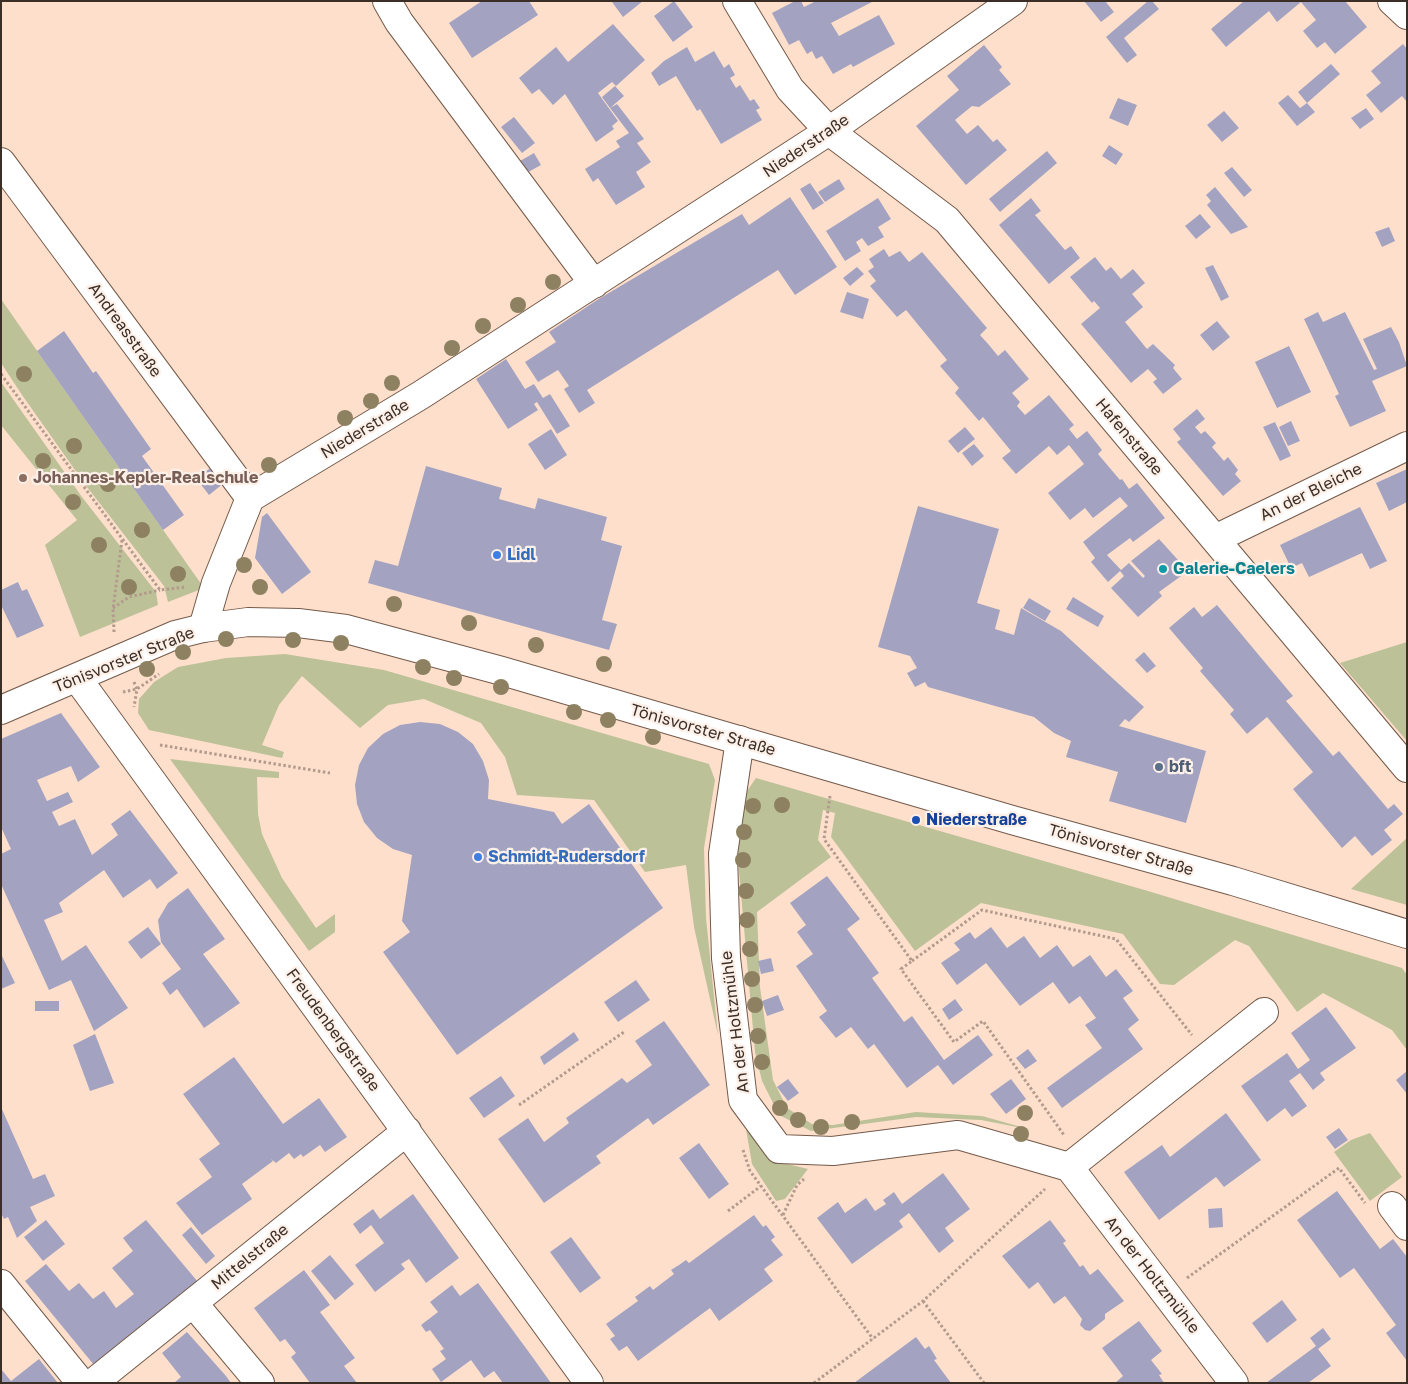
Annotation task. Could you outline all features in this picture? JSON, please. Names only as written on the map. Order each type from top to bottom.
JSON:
[{"type":"street","points":[[387,1],[399,22],[594,284]]},
{"type":"street","name":"Hafenstraße","points":[[737,1],[790,89],[829,131],[947,220],[1407,768]]},
{"type":"street","name":"Niederstraße","points":[[250,498],[421,395],[829,131],[1013,1]]},
{"type":"street","points":[[1392,1],[1407,15]]},
{"type":"street","name":"Andreasstraße","points":[[1,162],[250,498]]},
{"type":"street","name":"An der Bleiche","points":[[1215,539],[1407,446]]},
{"type":"street","points":[[203,628],[216,583],[250,498]]},
{"type":"street","name":"Tönisvorster Straße","points":[[1,710],[84,689],[124,658],[175,635],[203,628],[248,622],[298,623],[346,629],[1233,881],[1407,934]]},
{"type":"street","name":"Freudenbergstraße","points":[[84,689],[407,1131],[588,1383]]},
{"type":"street","name":"An der Holtzmühle","points":[[740,740],[722,854],[726,958],[743,1100],[779,1149],[833,1151],[958,1135],[1074,1163],[1166,1293],[1234,1383]]},
{"type":"street","points":[[1074,1163],[1210,1057],[1264,1012]]},
{"type":"street","name":"Mittelstraße","points":[[93,1383],[407,1131]]},
{"type":"street","points":[[1,1284],[81,1383]]},
{"type":"street","points":[[193,1303],[260,1383]]},
{"type":"path","points":[[1,374],[160,590]]},
{"type":"path","points":[[122,540],[113,609],[114,635],[124,658]]},
{"type":"path","points":[[113,609],[129,597],[160,590],[216,583]]},
{"type":"path","points":[[84,689],[137,689],[160,674]]},
{"type":"path","points":[[154,744],[330,773]]},
{"type":"path","points":[[840,797],[830,794],[824,839],[912,961]]},
{"type":"path","points":[[814,1383],[923,1301],[1074,1163],[983,1021],[954,1042],[901,969],[982,910],[1116,939],[1210,1057]]},
{"type":"path","points":[[519,1105],[624,1032]]},
{"type":"path","points":[[743,1148],[750,1171],[873,1338]]},
{"type":"path","points":[[783,1215],[797,1186],[833,1151]]},
{"type":"path","points":[[1166,1293],[1339,1168],[1376,1218],[1399,1216]]},
{"type":"path","points":[[728,1211],[761,1186]]},
{"type":"path","points":[[923,1301],[984,1383]]},
{"type":"green space","points":[[1,299],[204,588],[168,602],[164,586],[87,487],[22,395],[1,363]]},
{"type":"green space","points":[[1,382],[82,497],[156,592],[158,605],[80,637],[45,545],[77,520],[1,425]]},
{"type":"green space","points":[[1407,642],[1407,741],[1340,663]]},
{"type":"green space","points":[[285,654],[384,670],[709,764],[715,780],[704,848],[706,918],[718,1035],[694,927],[686,865],[645,872],[594,800],[517,795],[505,757],[481,723],[424,699],[388,705],[360,728],[302,676],[279,705],[262,745],[284,752],[282,758],[149,730],[138,713],[139,699],[154,682],[178,667],[226,658]]},
{"type":"green space","points":[[170,759],[279,772],[279,778],[257,777],[258,814],[262,834],[282,878],[316,928],[335,914],[335,932],[309,951]]},
{"type":"green space","points":[[756,778],[1148,891],[1402,968],[1407,975],[1407,1050],[1392,1030],[1323,993],[1297,1012],[1249,946],[1235,940],[1174,985],[1160,984],[1123,934],[981,903],[915,951],[831,837],[835,813],[823,810],[818,840],[831,857],[757,912],[760,987],[773,1080],[787,1108],[812,1124],[833,1125],[916,1112],[982,1116],[1032,1130],[981,1120],[916,1117],[811,1131],[779,1115],[762,1081],[755,1052],[737,849],[747,791]]},
{"type":"green space","points":[[1407,838],[1407,905],[1351,889]]},
{"type":"green space","points":[[746,1129],[779,1162],[808,1169],[785,1199],[776,1201],[752,1164]]},
{"type":"green space","points":[[1370,1133],[1402,1177],[1370,1201],[1334,1152],[1351,1140]]},
{"type":"building","points":[[482,1],[529,1],[538,15],[472,58],[449,23]]},
{"type":"building","points":[[643,1],[623,17],[612,2]]},
{"type":"building","points":[[674,1],[693,27],[673,42],[654,16]]},
{"type":"building","points":[[795,1],[801,1],[804,7],[816,1],[874,1],[831,23],[839,36],[879,15],[895,44],[853,67],[851,64],[833,74],[822,56],[816,59],[812,51],[807,54],[799,40],[789,45],[772,13]]},
{"type":"building","points":[[1084,1],[1105,1],[1114,12],[1101,22]]},
{"type":"building","points":[[1148,1],[1152,1],[1159,9],[1124,38],[1137,55],[1127,63],[1106,37]]},
{"type":"building","points":[[1244,1],[1345,1],[1367,27],[1335,54],[1325,42],[1317,48],[1303,31],[1316,20],[1301,2],[1277,22],[1269,11],[1226,47],[1211,29]]},
{"type":"building","points":[[613,24],[645,60],[616,86],[612,82],[598,93],[618,121],[612,126],[614,129],[596,142],[565,94],[553,105],[539,89],[532,94],[519,78],[556,47],[568,62]]},
{"type":"building","points":[[1403,44],[1407,49],[1407,102],[1402,96],[1381,113],[1366,95],[1381,83],[1371,71]]},
{"type":"building","points":[[984,45],[1002,67],[999,70],[1011,84],[979,107],[972,106],[955,120],[967,134],[978,125],[993,142],[997,139],[1007,150],[966,185],[916,126],[959,90],[947,76]]},
{"type":"building","points":[[687,47],[695,62],[714,51],[724,68],[729,64],[735,75],[730,78],[736,88],[740,85],[750,101],[754,99],[760,108],[756,110],[762,120],[721,144],[700,109],[697,111],[676,76],[659,86],[651,73],[664,61]]},
{"type":"building","points":[[1331,64],[1340,74],[1307,103],[1298,92]]},
{"type":"building","points":[[615,86],[624,96],[610,108],[602,97]]},
{"type":"building","points":[[1288,95],[1300,108],[1307,103],[1315,112],[1297,126],[1278,103]]},
{"type":"building","points":[[1118,98],[1137,105],[1128,126],[1109,118]]},
{"type":"building","points":[[617,104],[644,139],[637,143],[651,162],[636,172],[645,187],[616,205],[598,178],[593,182],[585,169],[620,147],[616,141],[629,133],[610,108]]},
{"type":"building","points":[[1366,108],[1374,119],[1360,129],[1351,118]]},
{"type":"building","points":[[1224,111],[1239,128],[1222,142],[1207,125]]},
{"type":"building","points":[[514,117],[535,143],[522,153],[501,127]]},
{"type":"building","points":[[1109,145],[1123,154],[1116,165],[1102,156]]},
{"type":"building","points":[[1047,151],[1057,163],[1000,212],[989,199]]},
{"type":"building","points":[[534,153],[541,165],[521,176],[513,165]]},
{"type":"building","points":[[1232,167],[1252,190],[1244,197],[1224,173]]},
{"type":"building","points":[[839,179],[845,189],[825,202],[818,192]]},
{"type":"building","points":[[810,183],[824,203],[813,210],[800,189]]},
{"type":"building","points":[[1215,187],[1248,227],[1231,234],[1207,205],[1211,201],[1206,195]]},
{"type":"building","points":[[790,197],[837,267],[795,295],[778,270],[587,390],[595,403],[579,413],[564,389],[569,386],[558,370],[538,382],[525,362],[556,342],[549,332],[597,300],[742,214],[749,225]]},
{"type":"building","points":[[878,198],[891,219],[878,227],[884,237],[868,246],[862,238],[856,242],[861,251],[845,261],[826,231]]},
{"type":"building","points":[[1031,198],[1041,211],[1035,215],[1065,250],[1071,246],[1080,258],[1049,284],[999,225]]},
{"type":"building","points":[[1200,214],[1211,227],[1196,239],[1185,226]]},
{"type":"building","points":[[1389,227],[1395,241],[1382,247],[1375,232]]},
{"type":"building","points":[[884,249],[889,257],[900,251],[909,262],[922,252],[987,328],[980,335],[998,356],[1005,350],[1029,379],[1012,393],[1020,402],[1017,406],[1025,415],[1049,395],[1074,425],[1069,429],[1077,439],[1087,431],[1102,450],[1098,454],[1120,480],[1122,479],[1129,489],[1137,483],[1165,518],[1133,542],[1130,538],[1107,555],[1121,570],[1129,563],[1143,578],[1145,576],[1131,561],[1159,539],[1188,571],[1159,592],[1162,596],[1138,617],[1111,588],[1124,576],[1120,571],[1108,582],[1091,562],[1095,558],[1083,542],[1128,506],[1120,497],[1093,518],[1085,508],[1070,520],[1048,493],[1084,464],[1069,445],[1057,455],[1049,446],[1016,474],[1002,458],[1011,451],[983,417],[979,421],[955,393],[959,388],[940,366],[947,360],[906,310],[897,317],[870,286],[876,281],[868,271],[874,267],[869,259]]},
{"type":"building","points":[[1095,257],[1106,271],[1111,267],[1121,279],[1133,269],[1145,283],[1132,294],[1143,307],[1125,322],[1147,349],[1153,344],[1175,365],[1173,368],[1182,379],[1163,394],[1153,382],[1157,379],[1148,369],[1131,383],[1081,324],[1100,308],[1094,301],[1092,303],[1070,277]]},
{"type":"building","points":[[1213,265],[1229,297],[1221,301],[1205,268]]},
{"type":"building","points":[[857,267],[864,274],[850,286],[843,278]]},
{"type":"building","points":[[847,292],[869,299],[863,319],[840,312]]},
{"type":"building","points":[[1318,312],[1323,322],[1345,312],[1374,370],[1377,369],[1363,339],[1391,327],[1399,342],[1407,366],[1372,381],[1386,411],[1350,427],[1335,396],[1339,394],[1304,319]]},
{"type":"building","points":[[1217,321],[1230,337],[1213,351],[1200,335]]},
{"type":"building","points":[[64,331],[93,373],[96,371],[151,449],[142,456],[184,515],[163,530],[37,351]]},
{"type":"building","points":[[1289,346],[1311,392],[1277,408],[1255,362]]},
{"type":"building","points":[[506,359],[525,389],[534,384],[543,398],[550,394],[570,426],[557,434],[537,402],[534,404],[538,410],[508,429],[476,379]]},
{"type":"building","points":[[1197,409],[1205,419],[1195,427],[1201,434],[1205,431],[1216,443],[1212,447],[1224,461],[1228,457],[1238,470],[1235,474],[1241,481],[1223,496],[1177,442],[1181,439],[1173,429]]},
{"type":"building","points":[[1291,421],[1300,441],[1288,446],[1279,427]]},
{"type":"building","points":[[1275,422],[1291,456],[1280,461],[1263,427]]},
{"type":"building","points":[[965,427],[975,439],[958,453],[948,441]]},
{"type":"building","points":[[551,429],[567,455],[545,470],[528,444]]},
{"type":"building","points":[[974,444],[984,456],[972,466],[962,453]]},
{"type":"building","points":[[426,466],[502,488],[499,499],[535,509],[538,498],[607,517],[601,540],[622,546],[602,620],[617,624],[609,650],[368,583],[375,560],[398,566]]},
{"type":"building","points":[[212,467],[224,483],[209,495],[196,478]]},
{"type":"building","points":[[1407,469],[1407,502],[1389,511],[1376,483]]},
{"type":"building","points":[[918,506],[999,529],[977,603],[1000,610],[995,629],[1014,635],[1021,608],[1061,631],[1144,707],[1129,722],[1125,719],[1119,726],[1206,751],[1186,823],[1109,801],[1118,772],[1066,757],[1071,741],[1054,733],[1034,717],[928,687],[925,682],[915,687],[907,673],[917,668],[910,656],[878,647]]},
{"type":"building","points":[[1360,507],[1387,561],[1370,569],[1362,553],[1309,577],[1302,563],[1291,568],[1280,545]]},
{"type":"building","points":[[267,513],[311,572],[282,594],[255,558],[262,517]]},
{"type":"building","points":[[18,582],[22,591],[27,589],[44,626],[17,638],[1,605],[1,590]]},
{"type":"building","points":[[1073,597],[1104,616],[1098,627],[1066,609]]},
{"type":"building","points":[[1029,598],[1051,611],[1045,621],[1023,608]]},
{"type":"building","points":[[1217,605],[1293,696],[1286,701],[1333,756],[1339,751],[1388,809],[1394,804],[1403,814],[1384,830],[1392,840],[1372,856],[1355,836],[1342,848],[1293,789],[1313,772],[1267,717],[1247,734],[1230,714],[1234,710],[1200,671],[1203,668],[1169,628],[1194,607],[1202,617]]},
{"type":"building","points":[[1144,652],[1156,666],[1147,673],[1135,660]]},
{"type":"building","points":[[61,713],[100,767],[78,782],[71,766],[37,780],[47,801],[68,792],[73,802],[52,812],[59,826],[75,819],[92,855],[118,835],[111,824],[130,810],[178,873],[157,889],[150,879],[123,898],[104,870],[59,903],[63,912],[44,920],[62,961],[86,945],[128,1008],[94,1031],[71,980],[49,990],[1,884],[1,854],[11,849],[1,827],[1,739]]},
{"type":"building","points":[[420,722],[440,724],[458,732],[473,744],[483,761],[489,780],[488,799],[554,812],[562,824],[589,804],[663,908],[457,1055],[383,952],[410,932],[402,921],[412,855],[393,849],[377,838],[364,822],[357,804],[355,785],[359,765],[368,748],[383,734],[400,725]]},
{"type":"building","points":[[827,876],[860,919],[847,929],[879,973],[872,978],[904,1022],[912,1016],[944,1060],[978,1035],[993,1055],[953,1085],[938,1065],[907,1088],[874,1044],[868,1049],[851,1027],[836,1038],[819,1017],[827,1011],[796,966],[813,954],[797,932],[806,925],[790,903]]},
{"type":"building","points":[[188,888],[225,939],[203,954],[240,1003],[204,1028],[177,989],[170,995],[162,983],[181,969],[161,942],[158,920],[168,903]]},
{"type":"building","points":[[148,927],[161,944],[141,959],[128,942]]},
{"type":"building","points":[[991,927],[1007,948],[1024,936],[1040,958],[1057,945],[1073,967],[1090,955],[1106,977],[1116,969],[1133,991],[1123,998],[1139,1020],[1128,1029],[1143,1049],[1062,1108],[1047,1088],[1102,1048],[1085,1025],[1096,1018],[1080,996],[1069,1004],[1053,982],[1020,1006],[986,963],[957,985],[941,963],[960,950],[954,943],[970,932],[975,939]]},
{"type":"building","points":[[1,954],[15,983],[1,989]]},
{"type":"building","points":[[771,958],[774,971],[761,974],[758,961]]},
{"type":"building","points":[[636,980],[650,1000],[618,1022],[604,1002]]},
{"type":"building","points":[[778,995],[784,1010],[767,1016],[762,1001]]},
{"type":"building","points":[[955,999],[963,1010],[949,1020],[942,1009]]},
{"type":"building","points":[[35,1001],[59,1001],[59,1011],[35,1011]]},
{"type":"building","points":[[1326,1007],[1356,1048],[1320,1073],[1325,1080],[1313,1090],[1300,1073],[1289,1081],[1307,1106],[1292,1117],[1285,1108],[1267,1122],[1241,1086],[1287,1053],[1298,1069],[1310,1060],[1291,1033]]},
{"type":"building","points":[[664,1021],[710,1085],[653,1125],[648,1118],[596,1156],[601,1163],[544,1203],[498,1139],[528,1118],[544,1142],[569,1123],[566,1118],[622,1078],[627,1083],[652,1065],[635,1041]]},
{"type":"building","points":[[574,1032],[579,1040],[544,1065],[540,1057]]},
{"type":"building","points":[[95,1034],[114,1083],[90,1091],[73,1045]]},
{"type":"building","points":[[1028,1049],[1037,1061],[1025,1069],[1016,1058]]},
{"type":"building","points":[[234,1057],[283,1124],[319,1098],[347,1137],[325,1152],[320,1145],[303,1157],[301,1154],[294,1159],[289,1153],[276,1163],[270,1158],[273,1161],[242,1184],[252,1199],[202,1235],[176,1203],[212,1177],[199,1159],[220,1144],[183,1094]]},
{"type":"building","points":[[1407,1071],[1407,1094],[1396,1080]]},
{"type":"building","points":[[501,1076],[515,1096],[484,1118],[469,1098]]},
{"type":"building","points":[[788,1079],[799,1093],[788,1101],[777,1087]]},
{"type":"building","points":[[1011,1079],[1026,1099],[1006,1114],[990,1094]]},
{"type":"building","points":[[1,1107],[33,1179],[45,1174],[55,1196],[30,1207],[37,1221],[17,1238],[8,1217],[4,1219],[1,1213]]},
{"type":"building","points":[[1226,1113],[1261,1160],[1224,1187],[1216,1177],[1159,1220],[1124,1172],[1162,1145],[1170,1157]]},
{"type":"building","points":[[1339,1128],[1348,1140],[1335,1149],[1326,1137]]},
{"type":"building","points":[[699,1143],[729,1184],[709,1199],[679,1158]]},
{"type":"building","points":[[943,1173],[970,1209],[945,1228],[954,1241],[939,1253],[909,1213],[899,1221],[903,1227],[852,1264],[817,1218],[838,1202],[845,1213],[866,1198],[875,1211],[886,1204],[883,1200],[894,1192],[902,1204]]},
{"type":"building","points":[[1337,1191],[1380,1249],[1393,1239],[1407,1257],[1407,1361],[1386,1333],[1396,1325],[1354,1268],[1340,1278],[1297,1220]]},
{"type":"building","points":[[413,1194],[459,1258],[426,1283],[409,1259],[401,1264],[405,1269],[375,1292],[355,1265],[384,1243],[371,1225],[360,1234],[353,1224],[373,1209],[380,1219]]},
{"type":"building","points":[[1222,1208],[1223,1227],[1209,1228],[1208,1209]]},
{"type":"building","points":[[754,1215],[763,1227],[766,1225],[775,1237],[771,1240],[783,1255],[764,1269],[773,1281],[719,1321],[710,1308],[638,1361],[627,1346],[619,1351],[610,1339],[615,1336],[606,1324],[638,1301],[635,1297],[650,1286],[653,1290],[674,1274],[671,1270],[686,1260],[689,1263]]},
{"type":"building","points":[[46,1220],[65,1244],[43,1261],[24,1237]]},
{"type":"building","points":[[146,1220],[198,1282],[94,1365],[25,1281],[46,1264],[69,1291],[79,1283],[93,1299],[104,1291],[116,1308],[134,1294],[112,1268],[133,1251],[123,1238]]},
{"type":"building","points":[[1050,1220],[1066,1241],[1063,1243],[1080,1267],[1083,1265],[1090,1275],[1098,1269],[1124,1301],[1105,1314],[1105,1319],[1090,1331],[1085,1330],[1080,1325],[1082,1319],[1065,1296],[1054,1304],[1038,1282],[1029,1289],[1002,1256]]},
{"type":"building","points":[[191,1227],[215,1256],[206,1264],[182,1235]]},
{"type":"building","points":[[571,1237],[601,1278],[580,1293],[550,1252]]},
{"type":"building","points":[[330,1255],[354,1284],[335,1300],[311,1271]]},
{"type":"building","points":[[304,1270],[330,1305],[320,1312],[355,1358],[344,1366],[357,1383],[310,1383],[291,1357],[296,1353],[285,1339],[280,1342],[254,1308]]},
{"type":"building","points":[[478,1283],[551,1383],[503,1383],[494,1371],[484,1378],[471,1360],[441,1382],[432,1369],[446,1359],[440,1351],[444,1349],[430,1330],[426,1332],[421,1325],[438,1312],[430,1302],[452,1285],[460,1296]]},
{"type":"building","points":[[1282,1300],[1297,1320],[1267,1343],[1252,1323]]},
{"type":"building","points":[[1139,1321],[1162,1351],[1151,1360],[1162,1374],[1159,1375],[1164,1383],[1115,1383],[1123,1376],[1102,1348]]},
{"type":"building","points":[[1323,1328],[1331,1339],[1318,1349],[1331,1366],[1308,1383],[1266,1383],[1316,1346],[1310,1338]]},
{"type":"building","points":[[187,1332],[231,1383],[174,1383],[181,1377],[162,1353]]},
{"type":"building","points":[[916,1337],[925,1349],[929,1346],[937,1359],[934,1360],[951,1383],[854,1383]]},
{"type":"building","points":[[39,1359],[58,1383],[1,1383],[1,1369],[11,1381]]},
{"type":"place","name":"Johannes-Kepler-Realschule","points":[[23,478]]},
{"type":"place","name":"Lidl","points":[[497,555]]},
{"type":"place","name":"Galerie-Caelers","points":[[1163,569]]},
{"type":"place","name":"bft","points":[[1159,767]]},
{"type":"place","name":"Niederstraße","points":[[916,820]]},
{"type":"place","name":"Schmidt-Rudersdorf","points":[[478,857]]}]
